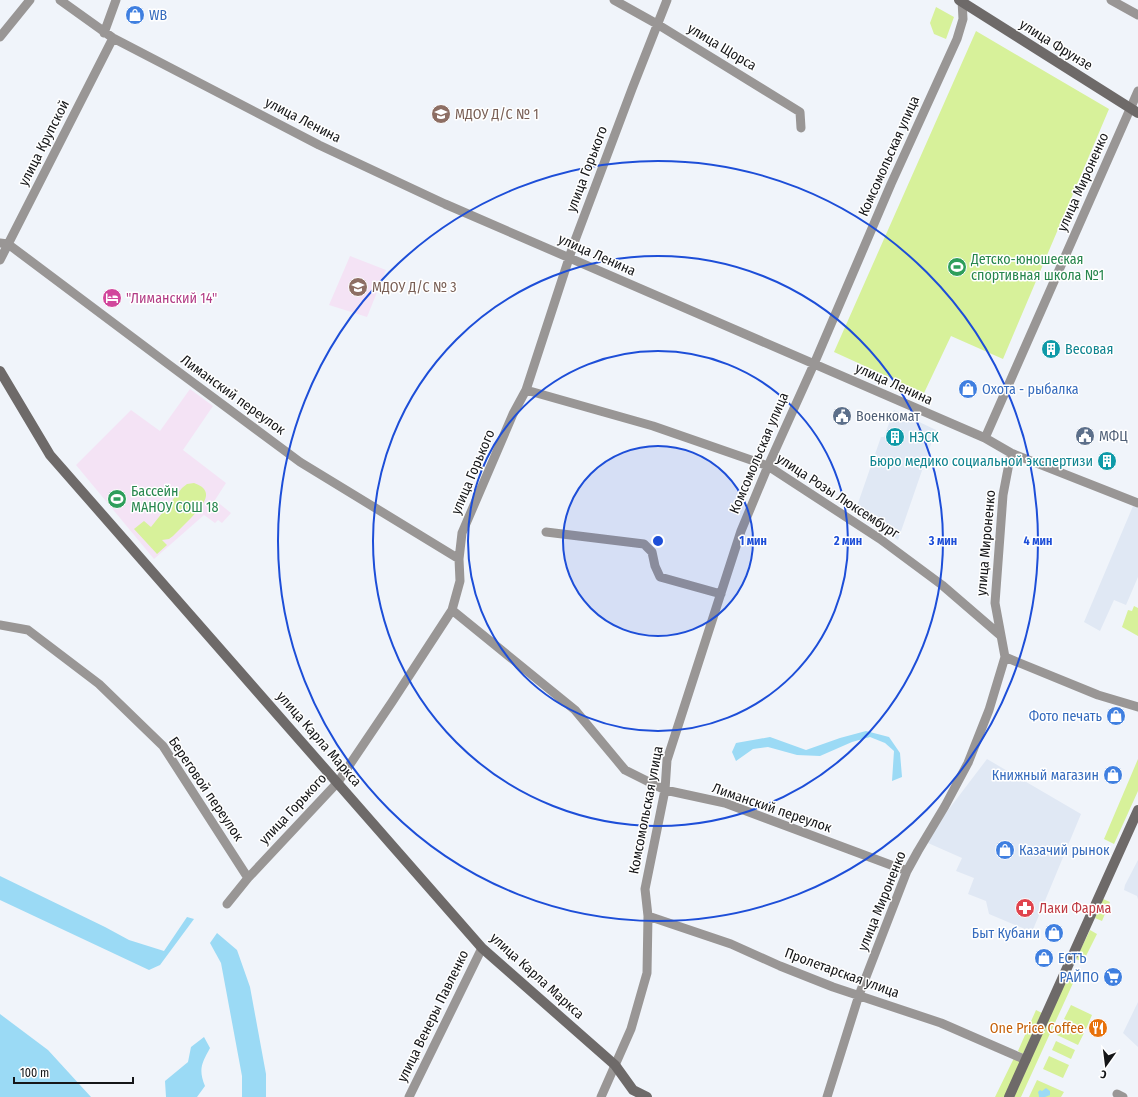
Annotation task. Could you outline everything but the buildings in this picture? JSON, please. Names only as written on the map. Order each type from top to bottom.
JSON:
[{"type":"main road","name":"улица Фрунзе","points":[[961,0],[1134,111]]},
{"type":"main road","name":"улица Карла Маркса","points":[[0,371],[50,455],[482,948],[615,1065],[632,1090],[647,1097]]},
{"type":"main road","points":[[1009,1097],[1138,810]]},
{"type":"street","points":[[0,37],[30,0]]},
{"type":"street","name":"улица Ленина","points":[[60,0],[108,36],[319,145],[445,204],[985,438],[1011,454],[1138,503]]},
{"type":"street","name":"улица Крупской","points":[[0,260],[4,244],[108,36],[116,0]]},
{"type":"street","name":"улица Щорса","points":[[614,0],[657,24],[800,112],[802,128]]},
{"type":"street","name":"улица Горького","points":[[227,904],[248,878],[338,782],[452,610],[460,581],[459,559],[462,533],[526,390],[577,236],[667,0]]},
{"type":"street","name":"Комсомольская улица","points":[[600,1097],[631,1029],[647,973],[648,916],[646,889],[665,790],[667,760],[720,594],[741,531],[768,466],[814,364],[891,184],[957,39],[963,19],[961,0]]},
{"type":"street","points":[[1111,0],[1138,14]]},
{"type":"street","name":"улица Мироненко","points":[[985,438],[1134,111],[1138,91]]},
{"type":"street","name":"Лиманский переулок","points":[[4,244],[300,462],[459,559]]},
{"type":"street","name":"улица Розы Люксембург","points":[[526,390],[653,426],[768,466],[880,539],[942,585],[1000,635]]},
{"type":"street","name":"улица Мироненко","points":[[1000,635],[995,603],[1003,495],[1011,454]]},
{"type":"street","points":[[546,532],[644,544],[652,552],[655,566],[660,577],[720,594]]},
{"type":"street","name":"Лиманский переулок","points":[[452,610],[575,710],[625,770],[665,790],[725,803],[907,871]]},
{"type":"street","name":"Береговой переулок","points":[[0,625],[28,630],[99,684],[163,746],[248,878]]},
{"type":"street","points":[[1000,635],[1005,657],[1098,695],[1138,707]]},
{"type":"street","name":"улица Мироненко","points":[[827,1097],[859,995],[907,871],[968,763],[989,710],[1005,657]]},
{"type":"street","name":"Пролетарская улица","points":[[648,916],[731,944],[806,977],[833,987],[941,1023],[1026,1060]]},
{"type":"street","name":"улица Венеры Павленко","points":[[409,1097],[482,948]]},
{"type":"shaded area","name":"МДОУ Д/С № 3","points":[[350,256],[386,270],[367,317],[329,305]]},
{"type":"shaded area","points":[[190,389],[213,406],[183,450],[226,483],[215,500],[231,513],[222,523],[218,520],[215,523],[204,515],[154,559],[76,465],[131,410],[160,431]]},
{"type":"shaded area","points":[[894,410],[936,430],[898,540],[856,509],[881,437],[884,437]]},
{"type":"shaded area","points":[[1133,506],[1138,508],[1138,577],[1126,605],[1114,600],[1100,631],[1084,622]]},
{"type":"shaded area","name":"Казачий рынок","points":[[987,759],[1081,814],[1032,932],[989,914],[986,901],[968,894],[974,878],[956,871],[962,858],[928,843],[936,826]]},
{"type":"shaded area","points":[[1138,860],[1138,899],[1137,896],[1124,890],[1125,885]]},
{"type":"shaded area","points":[[1138,1002],[1138,1047],[1123,1033]]},
{"type":"green space","points":[[936,7],[954,17],[946,39],[934,34],[930,23]]},
{"type":"green space","name":"Детско-юношеская спортивная школа №1","points":[[976,31],[1109,109],[1003,359],[951,336],[924,393],[834,352]]},
{"type":"green space","points":[[194,483],[201,486],[205,490],[206,494],[203,504],[173,536],[169,539],[162,540],[167,545],[157,554],[134,529],[144,521],[151,527],[182,488],[187,484]]},
{"type":"green space","points":[[1134,606],[1138,608],[1138,636],[1122,627],[1128,610],[1132,611]]},
{"type":"green space","points":[[1138,759],[1138,791],[1114,844],[1104,839]]},
{"type":"green space","points":[[1103,899],[1110,902],[1102,921],[1095,918]]},
{"type":"green space","points":[[1090,930],[1097,934],[1083,962],[1076,959]]},
{"type":"green space","points":[[1067,978],[1074,981],[1021,1097],[1014,1097]]},
{"type":"green space","points":[[1071,1005],[1092,1015],[1086,1029],[1064,1019]]},
{"type":"green space","points":[[1036,1010],[1042,1013],[1023,1054],[1018,1051]]},
{"type":"green space","points":[[1063,1023],[1084,1033],[1078,1045],[1057,1035]]},
{"type":"green space","points":[[1056,1041],[1075,1050],[1071,1059],[1052,1050]]},
{"type":"green space","points":[[1049,1056],[1069,1065],[1063,1078],[1043,1069]]},
{"type":"green space","points":[[1014,1058],[1021,1061],[1005,1097],[995,1097]]},
{"type":"green space","points":[[1037,1080],[1064,1092],[1061,1097],[1029,1097]]},
{"type":"water","points":[[866,731],[889,737],[900,753],[902,777],[892,781],[894,751],[885,743],[870,737],[852,742],[820,756],[797,755],[768,747],[753,749],[736,761],[732,752],[736,743],[770,737],[806,750]]},
{"type":"water","points":[[0,876],[129,940],[164,951],[187,917],[194,919],[160,965],[149,970],[0,900]]},
{"type":"water","points":[[217,933],[237,950],[250,987],[266,1074],[266,1097],[242,1097],[242,1076],[221,963],[210,943]]},
{"type":"water","points":[[0,1014],[48,1050],[91,1097],[0,1097]]},
{"type":"water","points":[[204,1037],[210,1048],[201,1070],[205,1086],[197,1097],[166,1097],[165,1081],[188,1062],[191,1047]]},
{"type":"water","points":[[1046,1088],[1050,1091],[1050,1095],[1039,1097],[1038,1092]]},
{"type":"place","name":"WB","points":[[135,15]]},
{"type":"place","name":"МДОУ Д/С № 1","points":[[441,114]]},
{"type":"place","name":"Детско-юношеская спортивная школа №1","points":[[957,267]]},
{"type":"place","name":"МДОУ Д/С № 3","points":[[358,287]]},
{"type":"place","name":"\"Лиманский 14\"","points":[[112,298]]},
{"type":"place","name":"Весовая","points":[[1051,349]]},
{"type":"place","name":"Охота - рыбалка","points":[[968,389]]},
{"type":"place","name":"Военкомат","points":[[842,416]]},
{"type":"place","name":"МФЦ","points":[[1085,436]]},
{"type":"place","name":"НЭСК","points":[[895,437]]},
{"type":"place","name":"Бюро медико социальной экспертизи","points":[[1107,461]]},
{"type":"place","name":"Бассейн МАНОУ СОШ 18","points":[[117,499]]},
{"type":"place","name":"Фото печать","points":[[1116,716]]},
{"type":"place","name":"Книжный магазин","points":[[1113,775]]},
{"type":"place","name":"Казачий рынок","points":[[1005,850]]},
{"type":"place","name":"Лаки Фарма","points":[[1025,908]]},
{"type":"place","name":"Быт Кубани","points":[[1054,933]]},
{"type":"place","name":"ЕСТЪ","points":[[1044,958]]},
{"type":"place","name":"РАЙПО","points":[[1113,977]]},
{"type":"place","name":"One Price Coffee","points":[[1098,1028]]}]
